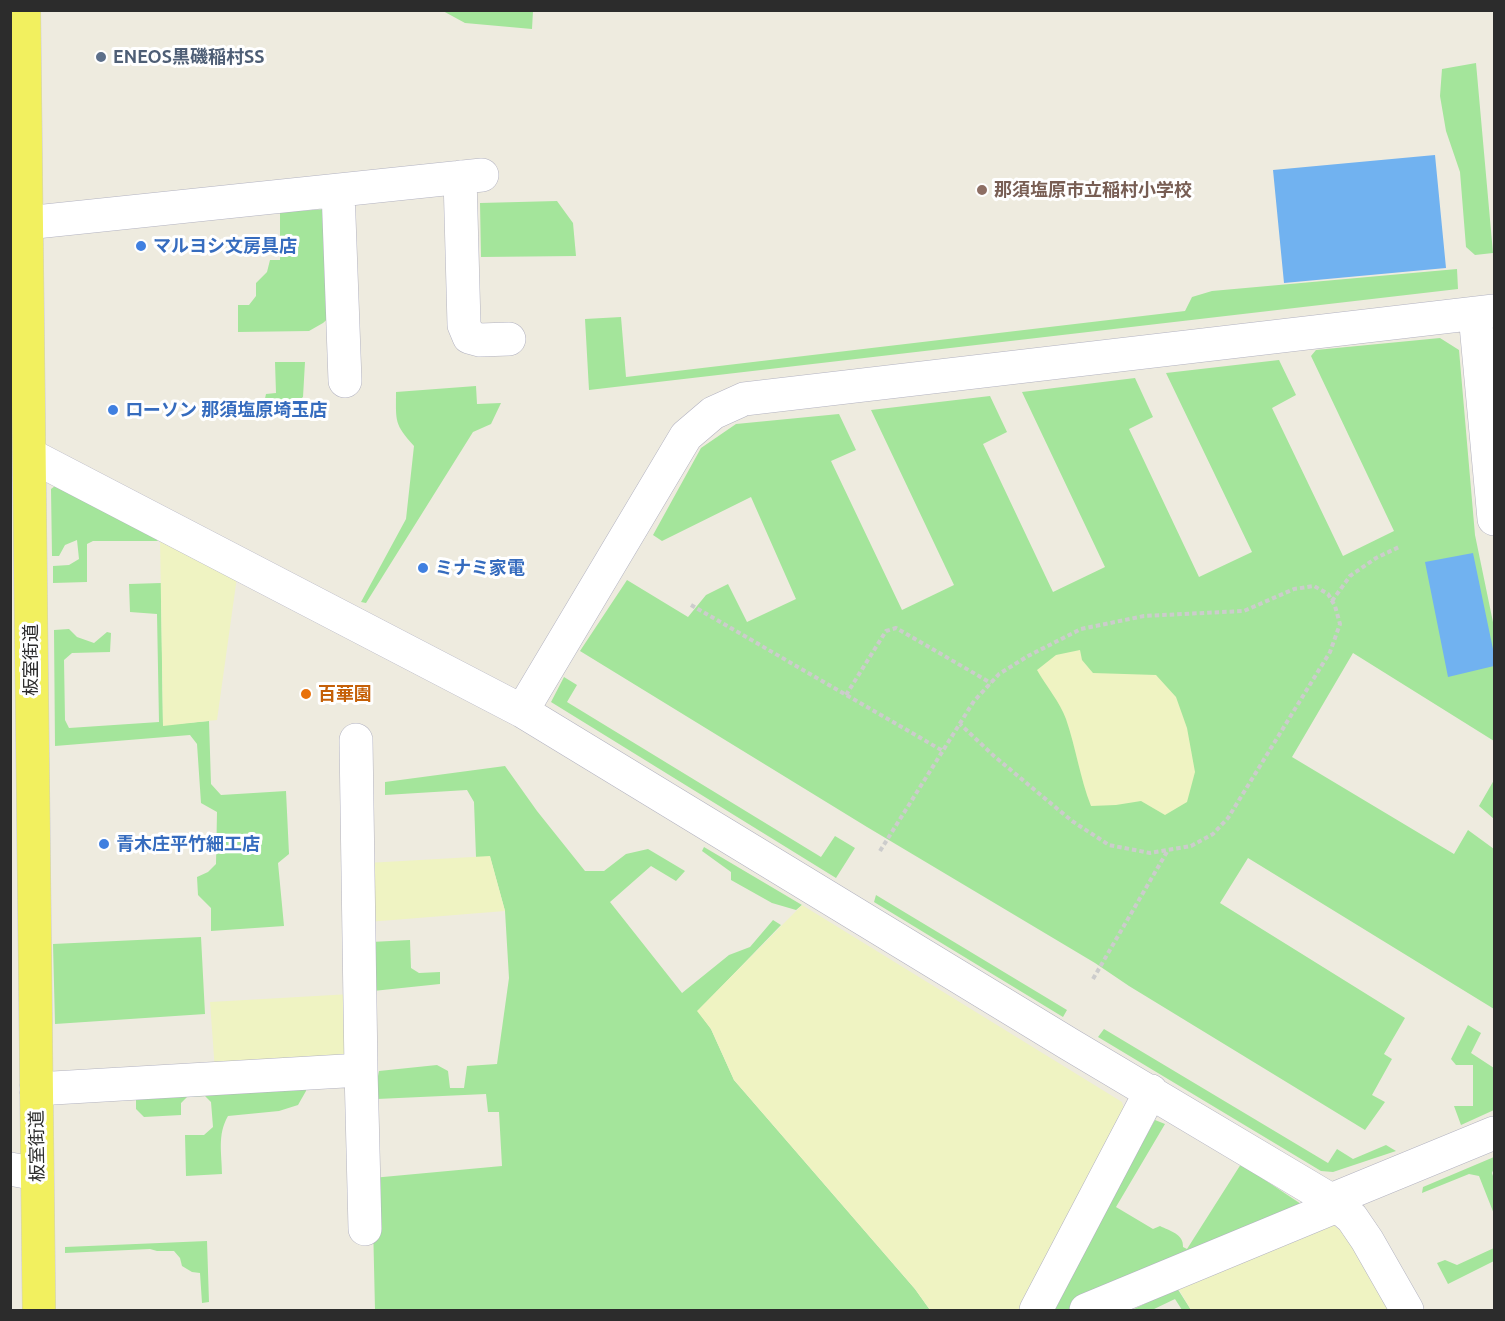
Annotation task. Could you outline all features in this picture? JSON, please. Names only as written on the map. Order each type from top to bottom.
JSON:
[{"type":"main road","name":"板室街道","points":[[24,10],[21,204],[30,455],[21,558],[36,1089],[24,1172],[39,1311]]},
{"type":"street","points":[[21,204],[338,190],[471,176],[464,325],[469,337],[480,340],[509,339]]},
{"type":"street","points":[[338,190],[345,381]]},
{"type":"street","points":[[522,711],[686,436],[713,413],[744,399],[1485,312],[1494,519]]},
{"type":"street","points":[[30,455],[522,711],[1334,1203],[1352,1218],[1367,1240],[1407,1311]]},
{"type":"street","points":[[356,740],[365,1229]]},
{"type":"street","points":[[36,1089],[362,1070]]},
{"type":"street","points":[[1035,1311],[1151,1091]]},
{"type":"street","points":[[1086,1311],[1494,1132]]},
{"type":"path","points":[[1332,600],[1350,576],[1376,558],[1399,547]]},
{"type":"path","points":[[880,851],[943,751],[960,723],[974,701],[999,674],[1028,656],[1081,629],[1144,616],[1244,611],[1294,589],[1314,586],[1328,594],[1340,624],[1330,652],[1228,818],[1213,834],[1191,846],[1150,853],[1110,845],[1072,821],[994,756],[960,723]]},
{"type":"path","points":[[691,605],[943,751]]},
{"type":"path","points":[[846,695],[886,631],[896,628],[991,683]]},
{"type":"path","points":[[1093,979],[1168,850]]},
{"type":"green space","points":[[443,11],[533,11],[532,29],[465,23]]},
{"type":"green space","points":[[1476,63],[1493,253],[1475,255],[1466,247],[1460,172],[1446,131],[1440,96],[1442,69]]},
{"type":"green space","points":[[557,201],[573,223],[576,256],[481,257],[480,203]]},
{"type":"green space","points":[[329,209],[331,316],[309,331],[238,332],[238,305],[249,305],[256,296],[256,283],[267,272],[270,260],[280,260],[280,212]]},
{"type":"green space","points":[[1457,269],[1458,289],[589,390],[585,319],[621,317],[626,377],[1185,311],[1192,297],[1212,291]]},
{"type":"green space","points":[[1440,338],[1459,350],[1475,535],[1494,627],[1494,741],[1353,653],[1292,757],[1454,854],[1468,830],[1494,849],[1494,1009],[1248,858],[1220,903],[1405,1018],[1384,1054],[1392,1059],[1372,1095],[1385,1102],[1365,1130],[1095,963],[867,827],[580,651],[627,580],[688,617],[706,595],[728,584],[747,622],[796,599],[751,497],[662,541],[653,535],[701,448],[736,424],[839,414],[856,450],[831,461],[902,610],[954,585],[871,410],[990,396],[1007,432],[983,444],[1053,592],[1105,567],[1022,392],[1135,378],[1153,417],[1129,429],[1199,577],[1252,552],[1166,373],[1279,360],[1296,395],[1272,408],[1343,556],[1394,531],[1311,356],[1316,350]]},
{"type":"green space","points":[[275,362],[305,362],[303,397],[290,407],[264,403],[266,394],[276,393]]},
{"type":"green space","points":[[476,386],[477,404],[501,403],[491,424],[473,432],[366,603],[361,602],[406,519],[414,446],[398,422],[396,392]]},
{"type":"green space","points":[[55,486],[160,538],[157,541],[93,541],[87,544],[87,582],[53,583],[53,566],[69,565],[79,559],[77,540],[65,545],[59,556],[52,556],[51,489]]},
{"type":"green space","points":[[161,583],[163,725],[209,721],[211,784],[221,795],[286,791],[289,854],[278,863],[284,926],[211,931],[211,908],[198,895],[197,877],[208,872],[216,864],[217,812],[201,803],[197,744],[190,735],[55,746],[54,630],[69,629],[77,637],[94,643],[107,632],[111,633],[110,652],[72,653],[64,660],[65,720],[69,728],[159,722],[157,614],[130,612],[129,584]]},
{"type":"green space","points":[[564,677],[577,685],[567,702],[821,857],[835,836],[855,848],[836,878],[551,702]]},
{"type":"green space","points":[[505,766],[537,811],[585,871],[604,871],[626,854],[648,849],[685,871],[676,881],[651,866],[610,902],[682,993],[729,955],[750,947],[773,920],[781,925],[698,1011],[711,1029],[734,1080],[915,1289],[930,1310],[375,1310],[372,1178],[502,1166],[499,1112],[488,1112],[486,1094],[377,1099],[376,1086],[379,1071],[437,1065],[448,1071],[450,1088],[464,1088],[467,1066],[497,1064],[509,978],[505,911],[490,857],[476,857],[474,802],[467,790],[385,795],[385,782]]},
{"type":"green space","points":[[1494,780],[1494,819],[1479,806]]},
{"type":"green space","points":[[704,847],[802,905],[796,910],[772,903],[731,880],[731,872],[702,851]]},
{"type":"green space","points":[[876,895],[1067,1010],[1063,1017],[874,902]]},
{"type":"green space","points":[[201,937],[205,1014],[55,1024],[53,944]]},
{"type":"green space","points":[[410,940],[411,968],[419,973],[440,972],[440,984],[373,991],[371,942]]},
{"type":"green space","points":[[1468,1025],[1481,1033],[1471,1053],[1494,1068],[1494,1110],[1461,1125],[1454,1106],[1473,1106],[1473,1065],[1456,1065],[1451,1059]]},
{"type":"green space","points":[[1104,1029],[1328,1163],[1337,1149],[1353,1159],[1386,1145],[1396,1151],[1333,1172],[1321,1171],[1098,1037]]},
{"type":"green space","points":[[306,1082],[306,1091],[298,1105],[279,1111],[228,1116],[221,1137],[222,1174],[186,1176],[185,1135],[204,1135],[213,1127],[211,1102],[205,1096],[187,1097],[181,1103],[181,1115],[144,1117],[136,1109],[136,1093]]},
{"type":"green space","points":[[1155,1120],[1165,1124],[1116,1207],[1153,1229],[1160,1226],[1176,1234],[1181,1239],[1183,1247],[1187,1249],[1241,1164],[1304,1206],[1071,1310],[1054,1310],[1078,1257]]},
{"type":"green space","points":[[1494,1157],[1492,1173],[1494,1214],[1479,1176],[1469,1174],[1422,1193],[1423,1187]]},
{"type":"green space","points":[[207,1241],[209,1302],[202,1303],[200,1273],[192,1272],[182,1266],[180,1258],[174,1251],[150,1249],[65,1253],[65,1247]]},
{"type":"green space","points":[[1494,1248],[1494,1261],[1448,1284],[1437,1263],[1445,1260],[1457,1265]]},
{"type":"green space","points":[[1177,1288],[1191,1310],[1182,1310],[1175,1299],[1152,1310],[1132,1310]]},
{"type":"sand","points":[[160,538],[237,577],[217,720],[163,726]]},
{"type":"sand","points":[[1080,650],[1082,660],[1093,673],[1156,675],[1176,697],[1187,728],[1195,772],[1187,802],[1165,815],[1141,801],[1091,806],[1066,719],[1057,700],[1037,670],[1056,655]]},
{"type":"sand","points":[[490,856],[505,911],[368,922],[367,863]]},
{"type":"sand","points":[[802,905],[1122,1102],[1124,1109],[1019,1310],[930,1310],[915,1289],[734,1080],[711,1029],[697,1011]]},
{"type":"sand","points":[[351,994],[350,1043],[343,1056],[215,1071],[210,1002]]},
{"type":"sand","points":[[1328,1221],[1349,1237],[1391,1310],[1191,1310],[1178,1288]]},
{"type":"water","points":[[1435,155],[1446,268],[1284,283],[1273,170]]},
{"type":"water","points":[[1473,553],[1494,654],[1494,666],[1448,677],[1425,562]]},
{"type":"place","name":"ENEOS黒磯稲村SS","points":[[101,57]]},
{"type":"place","name":"那須塩原市立稲村小学校","points":[[982,190]]},
{"type":"place","name":"マルヨシ文房具店","points":[[141,246]]},
{"type":"place","name":"ローソン 那須塩原埼玉店","points":[[113,410]]},
{"type":"place","name":"ミナミ家電","points":[[423,568]]},
{"type":"place","name":"百華園","points":[[306,694]]},
{"type":"place","name":"青木庄平竹細工店","points":[[104,844]]}]
